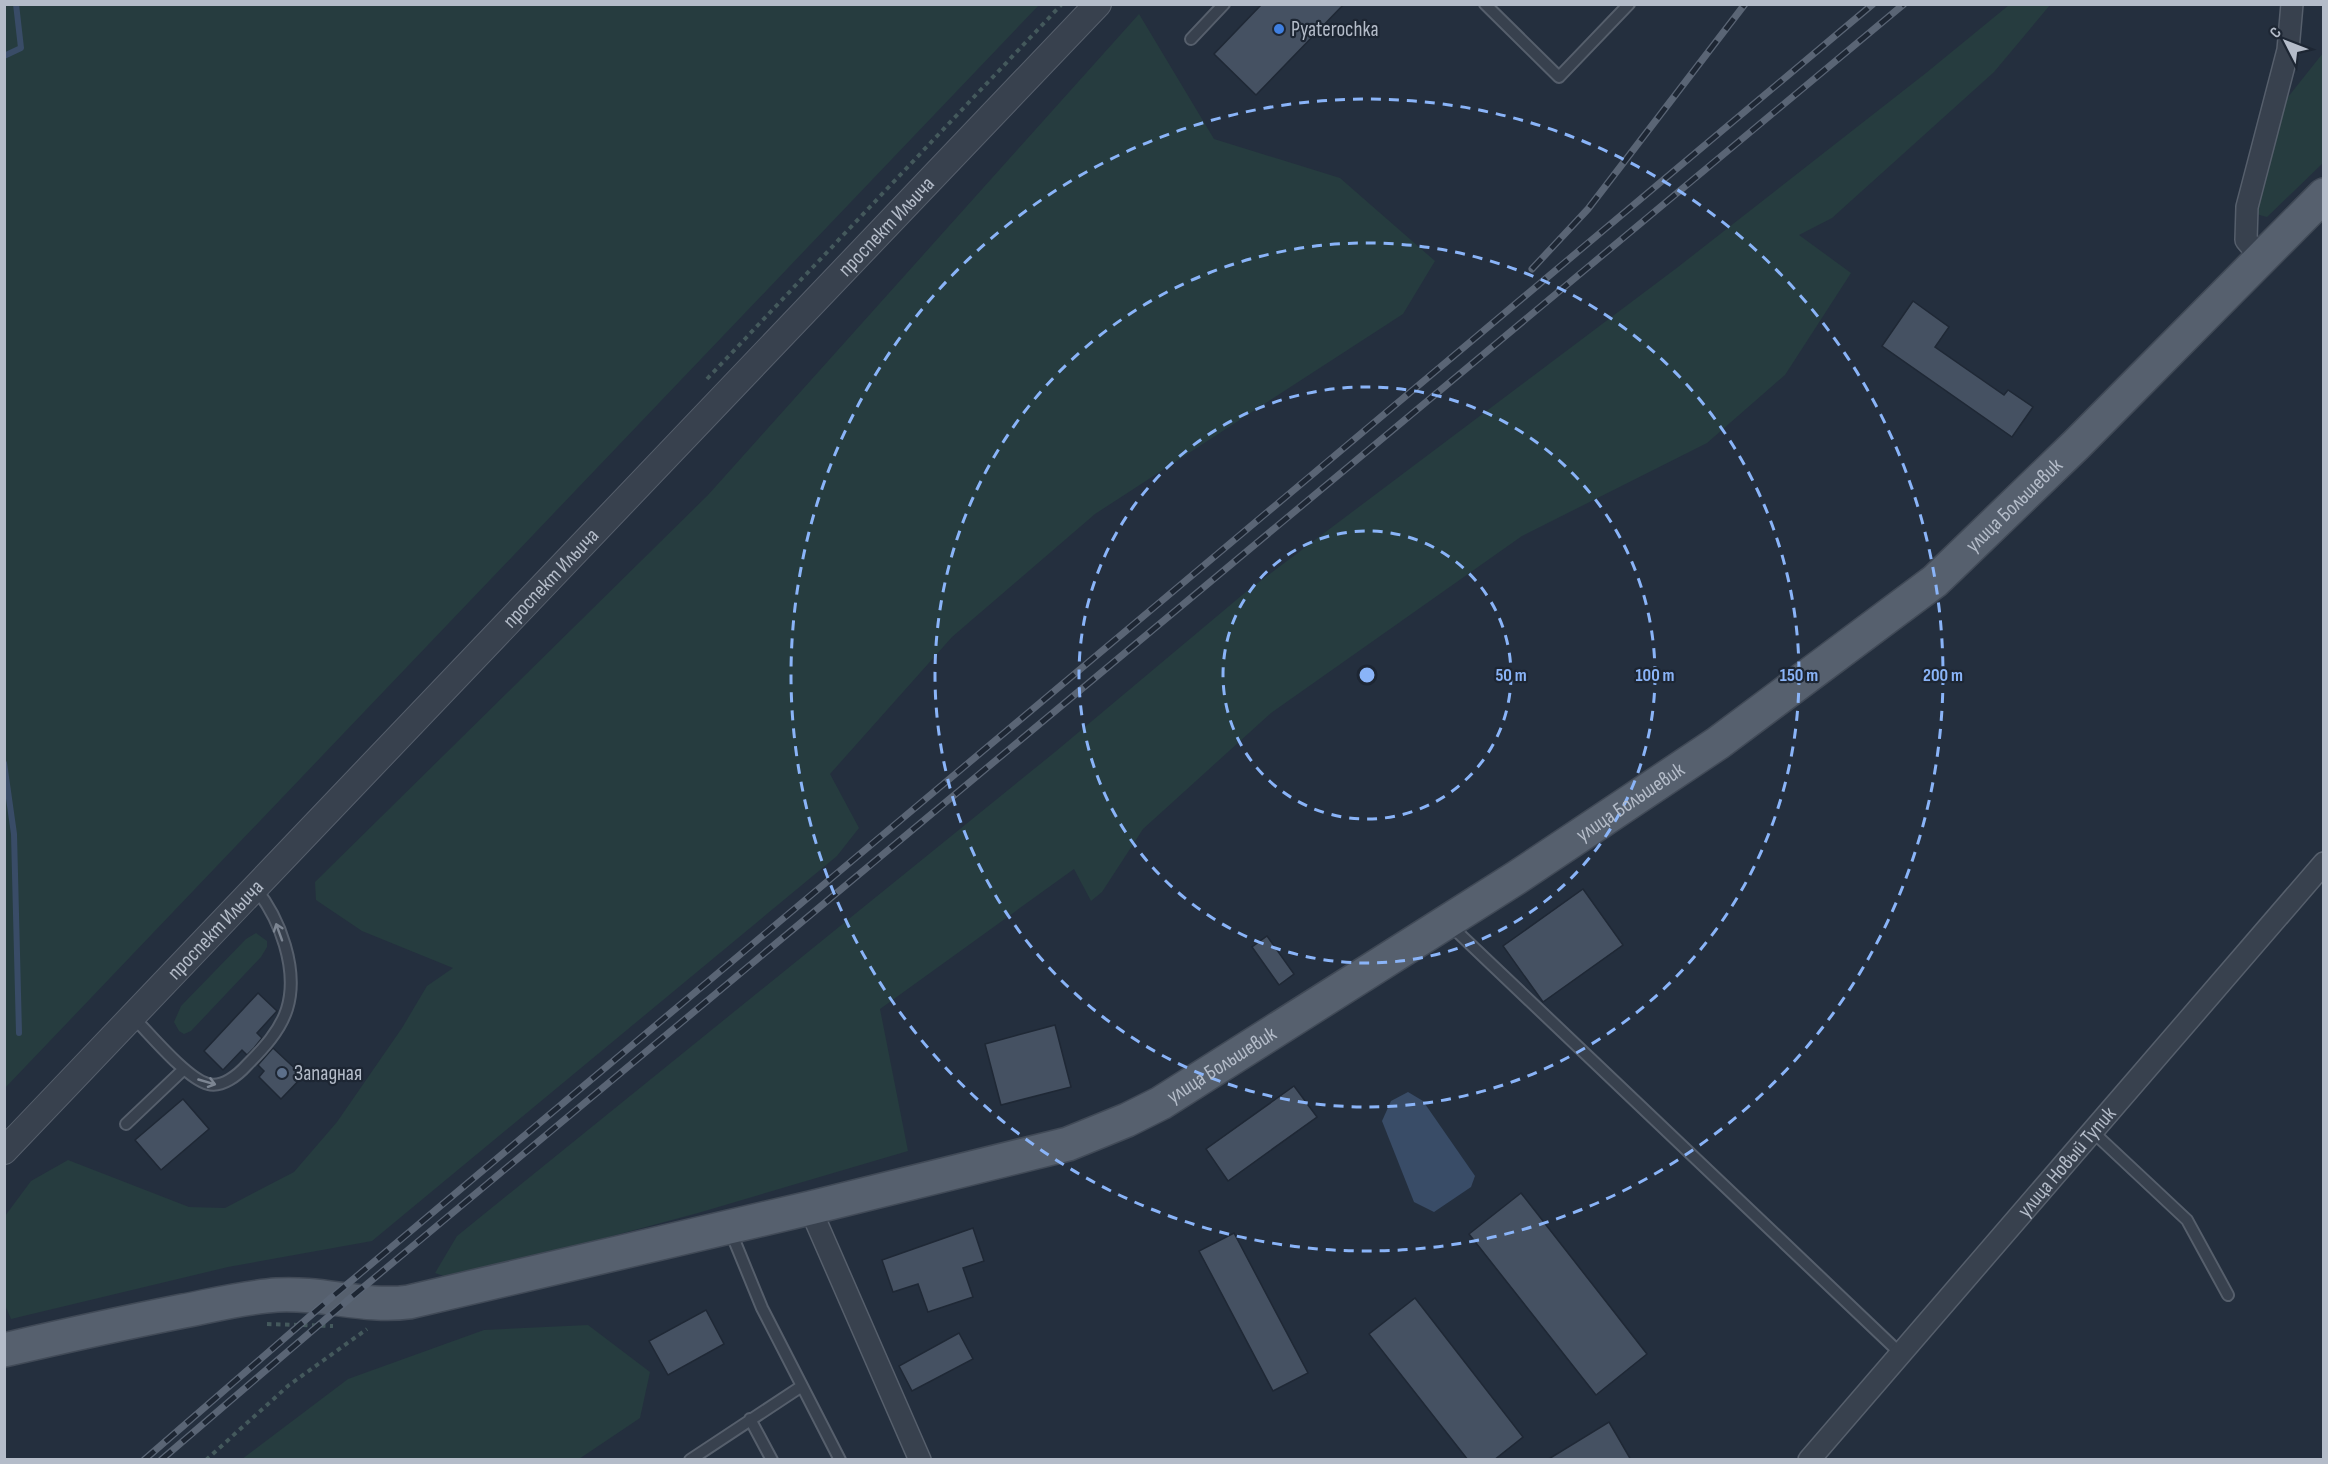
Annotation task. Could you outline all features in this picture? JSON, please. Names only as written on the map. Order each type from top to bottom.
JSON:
[{"type":"main road","name":"улица Большевик","points":[[4,1350],[93,1329],[249,1298],[297,1294],[392,1304],[409,1302],[810,1208],[1068,1144],[1127,1120],[1161,1102],[1447,922],[1718,742],[1935,580],[2077,444],[2324,195]]},
{"type":"street","name":"проспект Ильича","points":[[4,1151],[1098,4]]},
{"type":"street","points":[[2261,258],[2246,240],[2247,207],[2288,50],[2292,4]]},
{"type":"street","name":"улица Новый Тупик","points":[[1809,1460],[2324,863]]},
{"type":"street","points":[[810,1208],[920,1460]]},
{"type":"lane","points":[[1191,39],[1224,4]]},
{"type":"lane","points":[[1485,4],[1559,77],[1629,4]]},
{"type":"lane","points":[[133,1016],[184,1069],[207,1084],[219,1085],[232,1078],[263,1049],[286,1009],[290,986],[289,963],[273,914],[267,902],[255,888]]},
{"type":"lane","points":[[1447,922],[1901,1354]]},
{"type":"lane","points":[[126,1124],[184,1069]]},
{"type":"lane","points":[[2093,1132],[2187,1220],[2228,1295]]},
{"type":"lane","points":[[728,1227],[762,1308],[840,1460]]},
{"type":"lane","points":[[690,1460],[702,1456],[750,1419],[802,1386]]},
{"type":"lane","points":[[750,1419],[772,1460]]},
{"type":"path","points":[[267,1324],[340,1327]]},
{"type":"path","points":[[358,1328],[377,1328]]},
{"type":"path","points":[[206,1460],[290,1385],[367,1329]]},
{"type":"green space","points":[[4,5],[1039,5],[5,1088]]},
{"type":"green space","points":[[2009,5],[2050,5],[1994,72],[1832,218],[1799,235],[1851,273],[1785,375],[1707,443],[1522,536],[1271,713],[1143,829],[1102,892],[1091,901],[1074,869],[880,1009],[908,1151],[698,1213],[452,1279],[435,1273],[457,1236],[1055,752],[1247,591],[1678,267],[1926,73]]},
{"type":"green space","points":[[1139,14],[1214,139],[1340,178],[1435,261],[1403,314],[1095,514],[952,637],[830,774],[859,828],[837,856],[372,1241],[228,1267],[11,1319],[5,1305],[5,1216],[31,1181],[68,1160],[189,1207],[225,1208],[294,1172],[337,1122],[402,1028],[427,986],[453,968],[362,931],[316,900],[315,882],[708,495]]},
{"type":"green space","points":[[2323,53],[2323,163],[2267,217],[2256,214],[2276,112]]},
{"type":"green space","points":[[256,933],[267,941],[267,947],[261,957],[191,1031],[184,1034],[179,1031],[174,1022],[181,1006],[246,939]]},
{"type":"green space","points":[[588,1325],[650,1372],[640,1418],[579,1459],[242,1459],[348,1379],[484,1330]]},
{"type":"water","points":[[1408,1092],[1423,1101],[1475,1176],[1471,1187],[1434,1212],[1414,1202],[1382,1121],[1391,1101]]},
{"type":"building","name":"Pyaterochka","points":[[1262,4],[1344,4],[1256,95],[1214,54]]},
{"type":"building","points":[[1913,301],[1949,327],[1935,347],[2004,395],[2008,390],[2033,407],[2012,437],[1882,346]]},
{"type":"building","points":[[1583,889],[1623,945],[1543,1002],[1503,946]]},
{"type":"building","points":[[1267,936],[1294,974],[1279,985],[1252,947]]},
{"type":"building","points":[[258,993],[277,1011],[257,1033],[262,1038],[254,1048],[247,1055],[242,1050],[223,1070],[204,1051]]},
{"type":"building","points":[[1055,1025],[1071,1087],[1001,1105],[985,1044]]},
{"type":"building","points":[[273,1048],[303,1076],[281,1099],[259,1077],[264,1071],[258,1065]]},
{"type":"building","points":[[1294,1086],[1317,1117],[1228,1181],[1206,1149]]},
{"type":"building","points":[[183,1099],[209,1129],[161,1170],[135,1140]]},
{"type":"building","points":[[1521,1193],[1647,1354],[1596,1395],[1469,1234]]},
{"type":"building","points":[[973,1228],[984,1261],[963,1268],[973,1297],[928,1312],[918,1284],[893,1292],[882,1260]]},
{"type":"building","points":[[1234,1233],[1308,1373],[1273,1391],[1199,1251]]},
{"type":"building","points":[[1415,1298],[1523,1437],[1494,1460],[1468,1460],[1369,1334]]},
{"type":"building","points":[[706,1310],[724,1344],[668,1375],[649,1341]]},
{"type":"building","points":[[959,1333],[973,1359],[912,1391],[899,1366]]},
{"type":"building","points":[[1609,1422],[1631,1460],[1547,1460]]},
{"type":"waterway","points":[[4,56],[21,48],[16,4]]},
{"type":"waterway","points":[[4,763],[14,834],[19,1033]]},
{"type":"railway","points":[[1532,269],[1588,209],[1745,4]]},
{"type":"railway","points":[[144,1460],[332,1297],[1873,4]]},
{"type":"railway","points":[[161,1460],[348,1300],[1904,4]]},
{"type":"place","name":"Pyaterochka","points":[[1279,29]]},
{"type":"place","name":"Западная","points":[[282,1073]]}]
